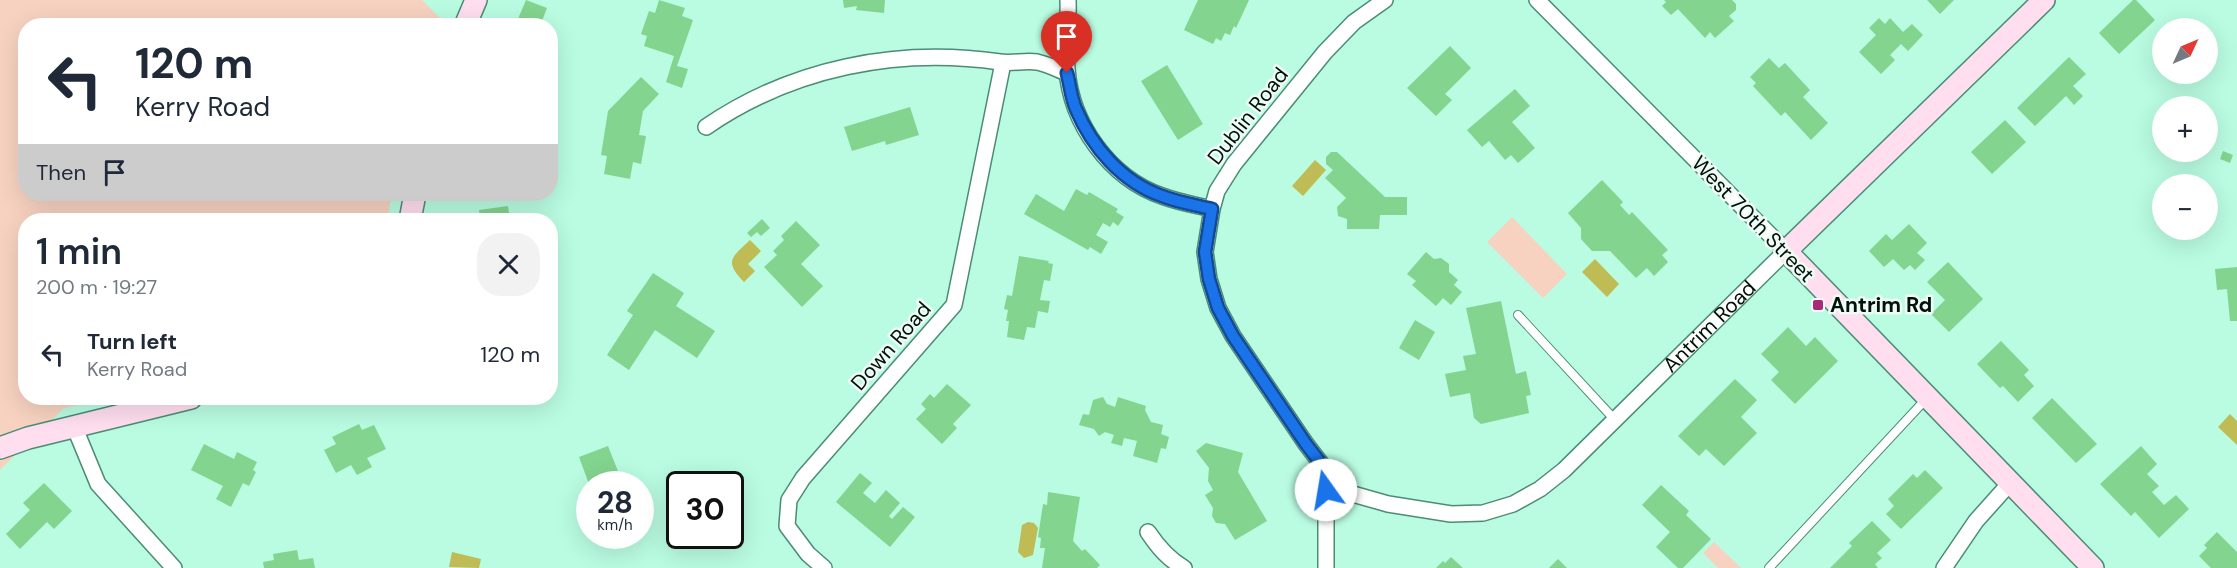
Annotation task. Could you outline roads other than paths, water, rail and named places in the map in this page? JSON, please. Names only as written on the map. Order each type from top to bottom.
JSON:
[{"type":"street","points":[[468,18],[476,0]]},
{"type":"street","points":[[1068,0],[1065,45],[1067,73],[1075,107],[1089,136],[1108,160],[1133,181],[1161,196],[1212,209]]},
{"type":"street","name":"Dublin Road","points":[[1326,470],[1233,336],[1218,308],[1209,279],[1205,252],[1212,209],[1218,191],[1234,164],[1325,52],[1354,22],[1385,0]]},
{"type":"street","name":"West 70th Street","points":[[1538,0],[1786,251],[2093,568]]},
{"type":"street","name":"Antrim Road","points":[[1326,470],[1342,490],[1364,498],[1451,514],[1483,513],[1513,504],[1540,489],[1564,470],[2044,0]]},
{"type":"street","points":[[706,127],[733,109],[758,97],[802,78],[848,65],[895,58],[942,57],[1003,63],[1036,62],[1067,73]]},
{"type":"street","name":"Down Road","points":[[824,568],[808,554],[787,526],[789,500],[803,478],[954,305],[1003,63]]},
{"type":"street","points":[[0,448],[28,438],[162,405]]},
{"type":"street","points":[[74,426],[98,484],[174,568]]},
{"type":"street","points":[[1326,470],[1326,568]]},
{"type":"street","points":[[1944,568],[1976,521],[2010,483]]},
{"type":"street","points":[[1148,532],[1159,549],[1184,568]]},
{"type":"lane","points":[[1518,315],[1615,420]]},
{"type":"lane","points":[[1769,568],[1927,398]]},
{"type":"place","name":"Antrim Rd","points":[[1818,305]]}]
